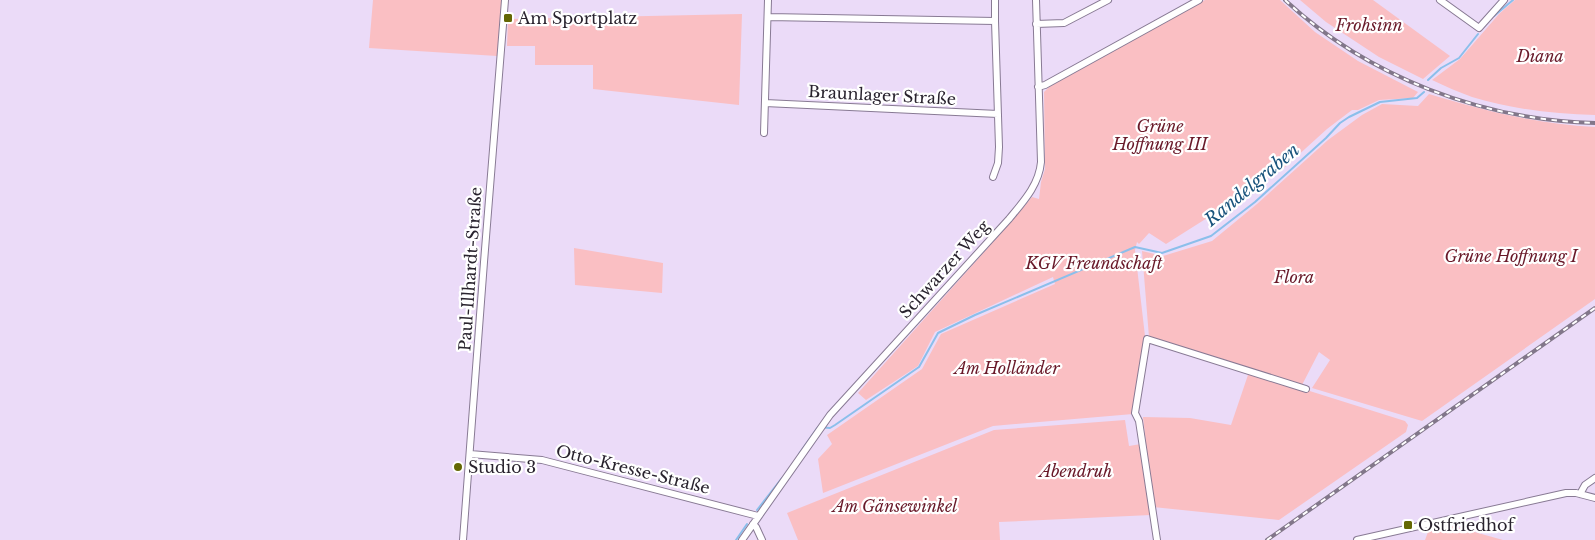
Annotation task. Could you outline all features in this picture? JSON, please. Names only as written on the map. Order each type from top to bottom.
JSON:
[{"type":"street","name":"Paul-Illhardt-Straße","points":[[463,540],[505,0]]},
{"type":"street","points":[[764,133],[768,0]]},
{"type":"street","points":[[993,177],[998,163],[999,147],[995,0]]},
{"type":"street","name":"Schwarzer Weg","points":[[758,516],[826,421],[1009,219],[1033,188],[1040,171],[1041,162],[1036,0]]},
{"type":"street","points":[[1036,24],[1064,22],[1108,0]]},
{"type":"street","points":[[1038,87],[1045,86],[1199,0]]},
{"type":"street","points":[[1440,0],[1479,28],[1504,0]]},
{"type":"street","points":[[768,16],[995,21]]},
{"type":"street","name":"Braunlager Straße","points":[[765,103],[998,114]]},
{"type":"street","points":[[1157,540],[1139,420],[1135,413],[1147,338],[1306,389]]},
{"type":"street","name":"Otto-Kresse-Straße","points":[[470,454],[542,460],[758,516]]},
{"type":"street","points":[[1580,494],[1585,485],[1595,478]]},
{"type":"street","points":[[1357,540],[1380,538],[1571,492],[1595,498]]},
{"type":"street","points":[[742,540],[758,516]]},
{"type":"street","points":[[753,524],[762,540]]},
{"type":"green space","points":[[373,0],[502,0],[497,56],[369,48]]},
{"type":"green space","points":[[1205,0],[1280,0],[1315,32],[1358,61],[1418,92],[1413,98],[1379,100],[1358,110],[1352,110],[1327,129],[1284,168],[1250,182],[1253,189],[1166,244],[1149,233],[1139,244],[1137,242],[1135,250],[1145,336],[1133,414],[993,426],[823,493],[818,459],[832,444],[827,435],[922,369],[941,334],[1055,284],[1053,277],[935,332],[918,366],[866,400],[858,393],[1032,197],[1039,199],[1045,169],[1044,92],[1049,87]]},
{"type":"green space","name":"Frohsinn","points":[[1300,0],[1373,0],[1450,56],[1423,79],[1379,57],[1326,22]]},
{"type":"green space","name":"Diana","points":[[1515,0],[1595,0],[1595,115],[1548,112],[1502,105],[1472,97],[1432,80],[1460,59],[1499,14]]},
{"type":"green space","points":[[742,14],[739,105],[593,89],[593,65],[535,65],[535,46],[507,46],[508,19]]},
{"type":"green space","points":[[1429,94],[1511,116],[1552,123],[1595,127],[1595,299],[1422,421],[1312,388],[1330,360],[1319,352],[1302,385],[1149,337],[1142,251],[1163,256],[1212,241],[1257,204],[1328,140],[1362,115],[1382,104],[1418,106]]},
{"type":"green space","points":[[574,248],[663,263],[662,293],[575,285]]},
{"type":"green space","points":[[1249,372],[1405,421],[1408,425],[1406,432],[1279,520],[1153,507],[1143,417],[1190,418],[1231,425]]},
{"type":"green space","name":"Abendruh","points":[[1125,420],[1129,446],[1141,444],[1151,515],[999,522],[1000,540],[798,540],[787,513],[994,430]]},
{"type":"green space","points":[[1453,526],[1503,540],[1425,540],[1428,532]]},
{"type":"waterway","name":"Randelgraben","points":[[1494,16],[1513,0]]},
{"type":"waterway","name":"Randelgraben","points":[[1428,80],[1441,68],[1459,58],[1478,34]]},
{"type":"waterway","name":"Randelgraben","points":[[799,454],[818,427],[830,428],[919,367],[938,333],[975,315],[1135,247],[1162,253],[1211,236],[1255,202],[1340,123],[1380,102],[1417,98],[1424,92]]},
{"type":"waterway","name":"Randelgraben","points":[[757,510],[782,478]]},
{"type":"waterway","name":"Randelgraben","points":[[736,540],[747,524]]},
{"type":"railway","points":[[1285,0],[1318,27],[1353,51],[1390,72],[1429,89],[1469,103],[1511,113],[1553,120],[1595,123]]},
{"type":"railway","points":[[1267,540],[1595,308]]},
{"type":"place","name":"Am Sportplatz","points":[[508,18]]},
{"type":"place","name":"Studio 3","points":[[458,467]]},
{"type":"place","name":"Ostfriedhof","points":[[1408,525]]},
{"type":"park label","name":"Grüne Hoffnung III","points":[[1160,135]]},
{"type":"park label","name":"Grüne Hoffnung I","points":[[1511,256]]},
{"type":"park label","name":"KGV Freundschaft","points":[[1094,263]]},
{"type":"park label","name":"Flora","points":[[1294,277]]},
{"type":"park label","name":"Am Holländer","points":[[1007,368]]},
{"type":"park label","name":"Am Gänsewinkel","points":[[895,506]]}]
